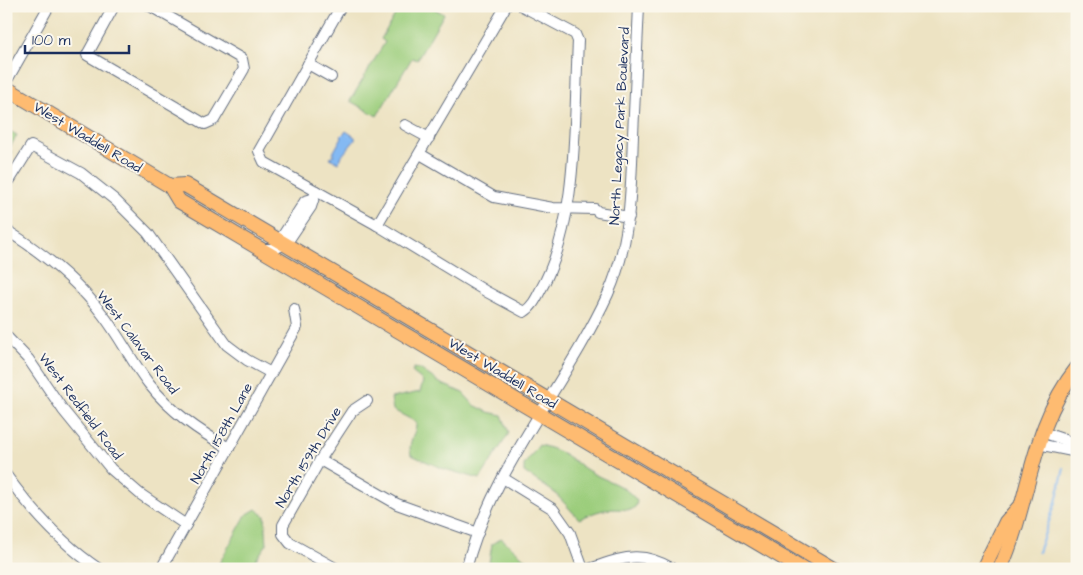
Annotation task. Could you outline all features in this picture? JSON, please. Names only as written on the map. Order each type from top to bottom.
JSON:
[{"type":"main road","name":"West Waddell Road","points":[[6,88],[170,186],[179,201],[802,569]]},
{"type":"main road","name":"West Waddell Road","points":[[170,186],[185,184],[834,569]]},
{"type":"main road","points":[[1000,569],[1014,534],[1040,438],[1056,398],[1077,368]]},
{"type":"main road","points":[[983,569],[1006,522],[1020,507]]},
{"type":"street","points":[[6,82],[49,6]]},
{"type":"street","points":[[114,6],[87,55],[205,124],[214,120],[244,69],[242,59],[150,6]]},
{"type":"street","points":[[341,6],[259,154],[264,162],[314,195],[377,225],[487,292],[524,312],[531,306],[552,269],[569,209],[578,41],[575,34],[522,6]]},
{"type":"street","points":[[377,225],[506,6]]},
{"type":"street","name":"North Legacy Park Boulevard","points":[[466,569],[478,532],[502,478],[541,414],[608,293],[617,269],[630,217],[639,6]]},
{"type":"street","points":[[308,64],[331,77]]},
{"type":"street","points":[[406,125],[429,138]]},
{"type":"street","points":[[6,186],[31,146],[81,173],[115,200],[148,233],[227,345],[247,360],[271,373]]},
{"type":"street","points":[[420,154],[494,198],[530,205],[584,211],[594,215],[598,212],[630,217]]},
{"type":"street","points":[[260,249],[274,249],[283,242],[311,207],[314,195]]},
{"type":"street","name":"West Calavar Road","points":[[6,230],[35,248],[71,278],[103,314],[149,384],[172,409],[201,432],[229,448]]},
{"type":"street","name":"North 158th Lane","points":[[161,569],[297,327],[294,309]]},
{"type":"street","name":"West Redfield Road","points":[[6,336],[29,360],[63,410],[111,469],[140,494],[186,525]]},
{"type":"street","name":"North 159th Drive","points":[[337,569],[290,543],[282,534],[284,525],[320,460],[352,411],[367,400]]},
{"type":"street","points":[[1040,438],[1077,444]]},
{"type":"street","points":[[1040,438],[1077,452]]},
{"type":"street","points":[[320,460],[397,504],[478,532]]},
{"type":"street","points":[[7,477],[49,528],[84,559],[99,569]]},
{"type":"street","points":[[502,478],[553,509],[570,533],[583,569]]},
{"type":"street","points":[[589,569],[625,558],[644,556],[673,569]]},
{"type":"green space","points":[[400,6],[436,6],[435,9],[444,14],[417,60],[412,58],[377,116],[350,101],[385,42],[381,39]]},
{"type":"green space","points":[[6,129],[17,135],[9,149],[12,152],[6,164]]},
{"type":"green space","points":[[414,368],[420,369],[440,383],[463,393],[474,405],[488,412],[502,415],[509,433],[480,479],[444,469],[411,455],[410,445],[416,422],[393,410],[391,398],[420,392],[423,381],[412,372]]},
{"type":"green space","points":[[539,445],[556,450],[586,470],[628,491],[637,501],[636,506],[631,510],[604,510],[579,519],[555,493],[524,472],[524,465]]},
{"type":"green space","points":[[256,509],[265,516],[267,544],[249,569],[216,569],[246,515]]},
{"type":"green space","points":[[501,538],[529,562],[529,569],[488,569],[492,544]]},
{"type":"water","points":[[346,131],[355,137],[355,140],[340,158],[339,163],[330,158],[334,155],[333,153],[341,136]]},
{"type":"waterway","points":[[1073,426],[1077,410]]},
{"type":"waterway","points":[[1038,552],[1056,502],[1064,468]]}]
